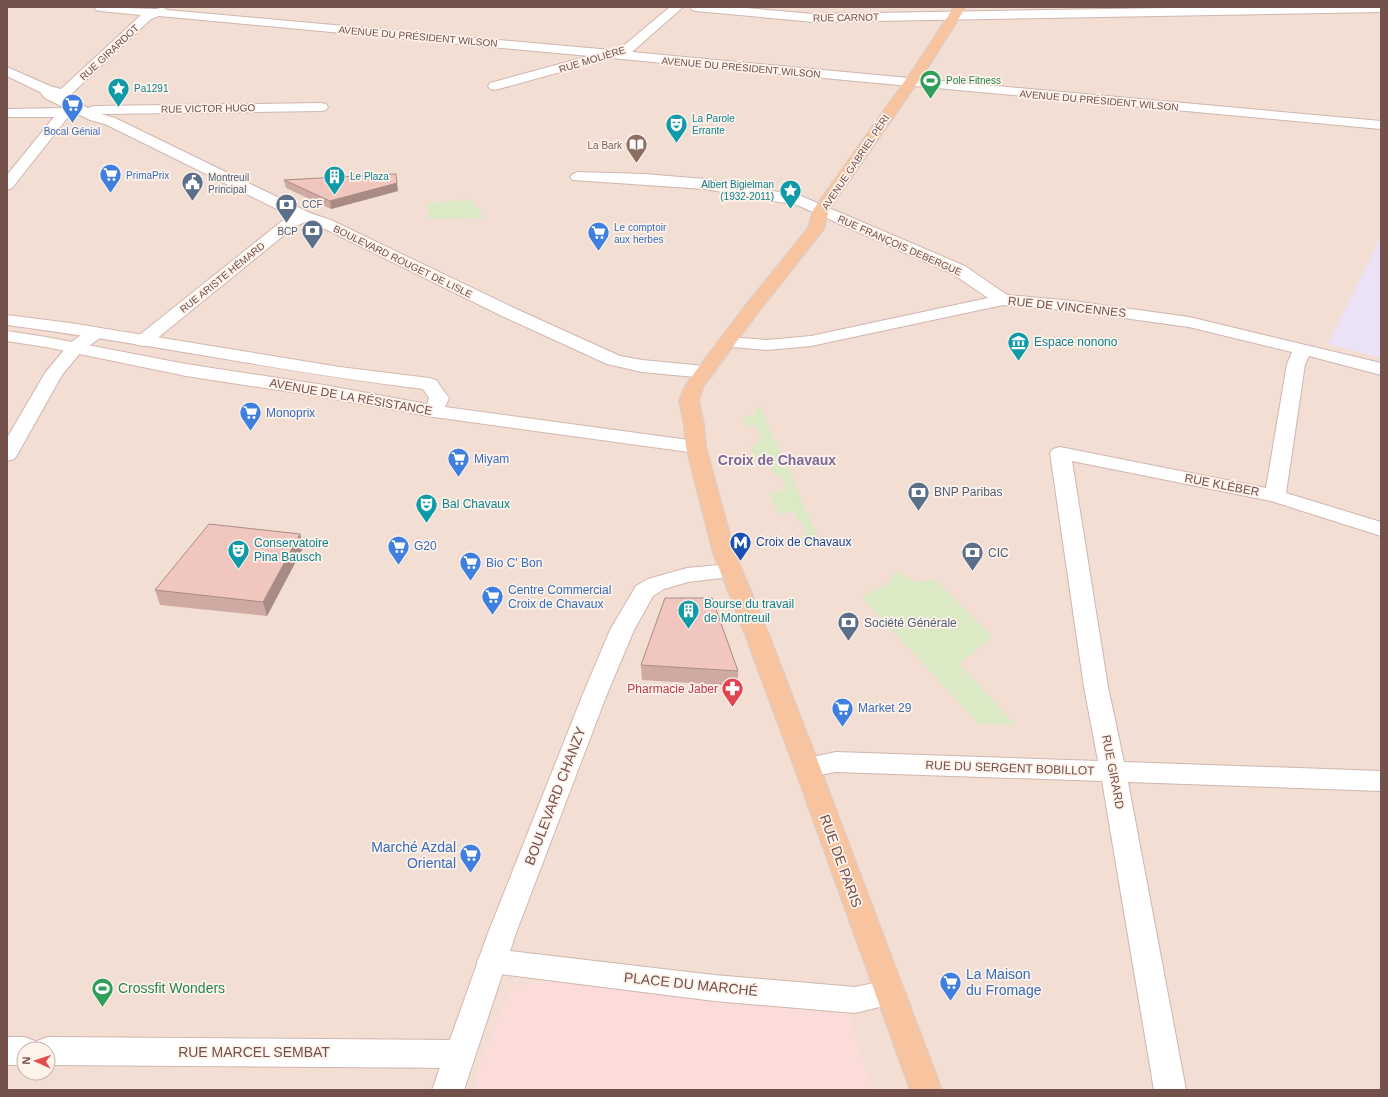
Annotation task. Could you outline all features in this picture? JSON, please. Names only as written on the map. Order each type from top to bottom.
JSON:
[{"type":"main road","name":"AVENUE GABRIEL PÉRI","points":[[696,447],[690,400],[695,386],[727,342],[816,229],[821,210],[910,82],[957,11]]},
{"type":"main road","name":"RUE DE PARIS","points":[[696,447],[730,571],[756,632],[807,767],[926,1090]]},
{"type":"street","name":"AVENUE DU PRÉSIDENT WILSON","points":[[100,7],[1381,126]]},
{"type":"street","points":[[157,12],[171,7]]},
{"type":"street","name":"RUE MOLIÈRE","points":[[495,86],[627,50],[676,7]]},
{"type":"street","name":"RUE CARNOT","points":[[696,7],[814,18],[957,11],[1381,8]]},
{"type":"street","name":"RUE GIRARDOT","points":[[63,95],[147,16],[157,12]]},
{"type":"street","name":"BOULEVARD ROUGET DE LISLE","points":[[7,71],[103,114],[110,121]]},
{"type":"street","name":"BOULEVARD ROUGET DE LISLE","points":[[45,89],[69,111],[110,121],[304,216],[325,223],[508,312],[614,360],[642,366],[705,372]]},
{"type":"street","name":"RUE VICTOR HUGO","points":[[94,110],[321,107]]},
{"type":"street","points":[[7,113],[69,111]]},
{"type":"street","points":[[7,185],[62,116],[69,111]]},
{"type":"street","name":"RUE FRANÇOIS DEBERGUE","points":[[578,177],[652,179],[705,184],[801,201],[946,264],[958,270],[1003,300]]},
{"type":"street","name":"RUE ARISTE HÉMARD","points":[[143,341],[288,224],[304,216]]},
{"type":"street","name":"RUE DE VINCENNES","points":[[727,342],[767,345],[811,340],[1003,300],[1073,306],[1189,322],[1381,369]]},
{"type":"street","name":"AVENUE DE LA RÉSISTANCE","points":[[7,320],[95,333],[340,374],[429,384],[439,398],[434,411]]},
{"type":"street","points":[[7,455],[54,373],[75,348],[95,333]]},
{"type":"street","name":"AVENUE DE LA RÉSISTANCE","points":[[7,336],[186,370],[324,391],[434,411],[696,447]]},
{"type":"street","points":[[1275,496],[1296,364],[1303,349]]},
{"type":"street","name":"RUE KLÉBER","points":[[1060,453],[1275,496],[1381,529]]},
{"type":"street","name":"RUE GIRARD","points":[[1060,453],[1096,687],[1113,772],[1170,1090]]},
{"type":"street","name":"BOULEVARD CHANZY","points":[[448,1090],[459,1054],[492,961],[598,687],[622,630],[644,591],[656,584],[687,575],[730,571]]},
{"type":"street","name":"RUE DU SERGENT BOBILLOT","points":[[807,767],[836,762],[1381,781]]},
{"type":"street","name":"PLACE DU MARCHÉ","points":[[492,961],[714,988],[855,1000],[889,993]]},
{"type":"street","name":"RUE MARCEL SEMBAT","points":[[56,1051],[459,1054]]},
{"type":"shaded area","points":[[7,7],[1381,7],[1381,1090],[7,1090]]},
{"type":"shaded area","points":[[1381,236],[1381,358],[1328,344]]},
{"type":"shaded area","points":[[541,980],[847,1009],[872,1090],[474,1090],[478,1071],[503,1005],[515,987]]},
{"type":"green space","points":[[470,199],[485,218],[429,219],[428,204]]},
{"type":"green space","points":[[760,407],[818,537],[814,545],[808,548],[796,543],[793,539],[807,536],[804,525],[798,522],[794,512],[779,514],[770,493],[786,490],[781,476],[773,473],[767,461],[756,461],[750,446],[757,444],[759,439],[763,438],[756,425],[746,426],[742,417],[753,415],[756,411],[755,408]]},
{"type":"green space","points":[[896,571],[916,582],[936,580],[992,636],[959,664],[1016,725],[979,724],[861,596],[886,586]]},
{"type":"building","points":[[396,174],[397,183],[330,201],[284,180]]},
{"type":"building","name":"Conservatoire Pina Bausch","points":[[209,524],[300,534],[263,602],[155,590]]},
{"type":"building","name":"Bourse du travail de Montreuil","points":[[665,598],[712,598],[738,671],[641,665]]},
{"type":"place","name":"Pole Fitness","points":[[931,100]]},
{"type":"place","name":"Pa1291","points":[[119,108]]},
{"type":"place","name":"Bocal Génial","points":[[72,124]]},
{"type":"place","name":"La Parole Errante","points":[[676,144]]},
{"type":"place","name":"La Bark","points":[[637,164]]},
{"type":"place","name":"PrimaPrix","points":[[110,194]]},
{"type":"place","name":"Le Plaza","points":[[335,196]]},
{"type":"place","name":"Montreuil Principal","points":[[193,202]]},
{"type":"place","name":"Albert Bigielman (1932-2011)","points":[[790,210]]},
{"type":"place","name":"CCF","points":[[287,224]]},
{"type":"place","name":"BCP","points":[[313,250]]},
{"type":"place","name":"Le comptoir aux herbes","points":[[599,252]]},
{"type":"place","name":"Espace nonono","points":[[1018,362]]},
{"type":"place","name":"Monoprix","points":[[251,432]]},
{"type":"place","name":"Miyam","points":[[458,478]]},
{"type":"place","name":"BNP Paribas","points":[[918,512]]},
{"type":"place","name":"Bal Chavaux","points":[[426,524]]},
{"type":"place","name":"Croix de Chavaux","points":[[740,562]]},
{"type":"place","name":"G20","points":[[399,566]]},
{"type":"place","name":"Conservatoire Pina Bausch","points":[[239,570]]},
{"type":"place","name":"CIC","points":[[973,572]]},
{"type":"place","name":"Bio C' Bon","points":[[470,582]]},
{"type":"place","name":"Centre Commercial Croix de Chavaux","points":[[493,616]]},
{"type":"place","name":"Bourse du travail de Montreuil","points":[[689,630]]},
{"type":"place","name":"Société Générale","points":[[848,642]]},
{"type":"place","name":"Pharmacie Jaber","points":[[733,708]]},
{"type":"place","name":"Market 29","points":[[842,728]]},
{"type":"place","name":"Marché Azdal Oriental","points":[[471,874]]},
{"type":"place","name":"La Maison du Fromage","points":[[950,1002]]},
{"type":"place","name":"Crossfit Wonders","points":[[103,1008]]},
{"type":"district","name":"Croix de Chavaux","points":[[777,460]]}]
